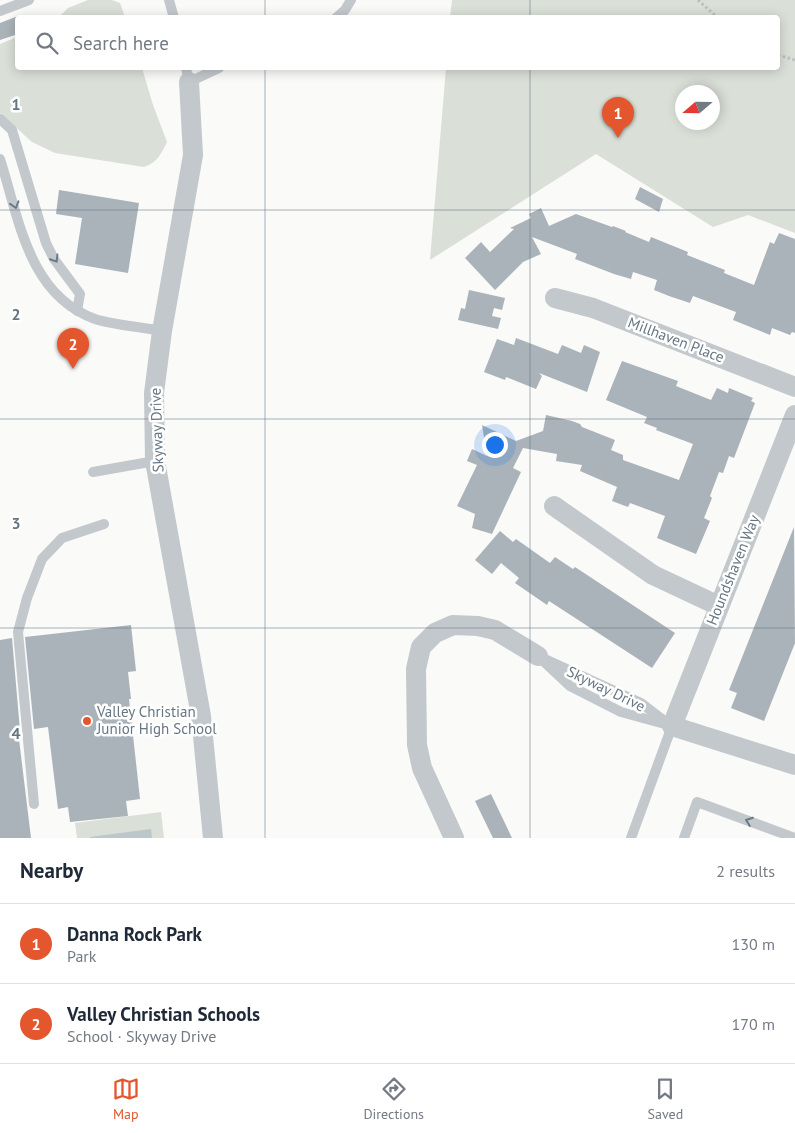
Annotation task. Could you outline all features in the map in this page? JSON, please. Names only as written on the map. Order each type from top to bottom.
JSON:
[{"type":"street","name":"Skyway Drive","points":[[188,75],[193,155],[162,331],[154,393],[156,461],[201,716],[213,838]]},
{"type":"street","name":"Millhaven Place","points":[[555,298],[593,308],[795,387]]},
{"type":"street","name":"Houndshaven Way","points":[[672,726],[795,415]]},
{"type":"street","points":[[554,506],[653,575],[719,606]]},
{"type":"street","name":"Skyway Drive","points":[[454,838],[422,768],[416,745],[416,669],[421,647],[435,633],[453,625],[478,626],[495,630],[538,656]]},
{"type":"street","name":"Skyway Drive","points":[[672,726],[795,765]]},
{"type":"lane","points":[[0,11],[29,0]]},
{"type":"lane","points":[[169,0],[173,15]]},
{"type":"lane","points":[[339,15],[351,0]]},
{"type":"lane","points":[[188,75],[210,70]]},
{"type":"lane","points":[[0,119],[12,130],[46,243],[54,259],[80,294],[77,311]]},
{"type":"lane","points":[[0,159],[32,260],[47,285],[58,297],[77,311],[96,319],[162,331]]},
{"type":"lane","points":[[92,472],[156,461]]},
{"type":"lane","points":[[34,804],[18,632],[27,598],[42,559],[62,538],[104,524]]},
{"type":"lane","name":"Skyway Drive","points":[[538,656],[641,702],[672,726]]},
{"type":"lane","name":"Skyway Drive","points":[[538,656],[570,686],[621,712],[672,726]]},
{"type":"lane","points":[[631,838],[672,726]]},
{"type":"lane","points":[[684,838],[697,802],[795,838]]},
{"type":"path","points":[[698,0],[715,15]]},
{"type":"path","points":[[780,56],[795,60]]},
{"type":"shaded area","points":[[88,0],[112,0],[120,3],[124,15],[61,15],[68,8]]},
{"type":"shaded area","points":[[452,0],[795,0],[795,233],[748,215],[713,227],[596,154],[430,260],[446,70],[780,70],[780,15],[450,15]]},
{"type":"shaded area","points":[[15,38],[15,70],[143,70],[167,142],[163,150],[153,163],[144,167],[55,153],[32,142],[0,113],[0,44]]},
{"type":"shaded area","points":[[161,812],[164,838],[77,838],[75,823]]},
{"type":"shaded area","points":[[151,829],[152,838],[90,838],[90,837]]},
{"type":"building","points":[[15,17],[15,35],[0,40],[0,23]]},
{"type":"building","points":[[640,187],[663,199],[659,212],[635,199]]},
{"type":"building","points":[[59,190],[139,203],[128,273],[75,264],[82,218],[56,214]]},
{"type":"building","points":[[541,208],[549,226],[576,214],[613,226],[649,242],[651,237],[688,252],[687,255],[725,270],[724,273],[754,285],[770,242],[774,244],[779,233],[795,239],[795,333],[792,332],[790,335],[772,328],[770,335],[733,320],[736,312],[693,296],[690,303],[669,296],[654,290],[657,280],[633,272],[631,279],[614,274],[575,259],[577,254],[532,237],[541,254],[523,262],[495,290],[465,258],[481,242],[490,252],[514,229],[510,228],[531,218],[529,214]]},
{"type":"building","points":[[469,290],[505,298],[502,310],[494,308],[492,316],[501,318],[498,329],[458,320],[461,308],[465,309]]},
{"type":"building","points":[[516,338],[558,354],[562,345],[581,353],[584,345],[600,352],[587,392],[539,373],[542,376],[536,389],[506,377],[505,380],[484,372],[497,339],[514,345]]},
{"type":"building","points":[[622,361],[678,381],[676,386],[711,400],[717,388],[728,393],[729,388],[753,398],[751,401],[755,403],[734,458],[729,456],[723,473],[719,472],[704,518],[710,521],[696,554],[657,538],[665,516],[630,503],[628,507],[612,501],[617,487],[580,471],[582,465],[556,461],[557,454],[523,448],[513,468],[521,472],[492,534],[472,528],[475,514],[457,506],[477,465],[467,461],[472,449],[487,456],[482,425],[516,441],[543,431],[546,415],[572,421],[615,440],[611,450],[623,455],[623,460],[679,480],[693,444],[656,430],[657,428],[644,423],[647,417],[606,400]]},
{"type":"building","points":[[794,527],[795,643],[764,721],[731,708],[737,693],[729,690]]},
{"type":"building","points":[[500,531],[513,542],[516,539],[550,563],[555,557],[573,569],[575,567],[675,633],[652,668],[549,601],[547,605],[515,583],[519,578],[501,563],[492,574],[475,560]]},
{"type":"building","points":[[131,625],[136,671],[128,672],[131,699],[129,699],[140,799],[126,801],[128,816],[70,822],[68,807],[58,809],[48,727],[34,729],[25,637]]},
{"type":"building","points":[[12,638],[20,731],[18,731],[31,838],[0,838],[0,640]]},
{"type":"building","points":[[491,794],[512,838],[493,838],[475,801]]},
{"type":"place","name":"Danna Rock Park","points":[[618,138]]},
{"type":"place","name":"Valley Christian Schools","points":[[73,369]]},
{"type":"place","name":"Valley Christian Junior High School","points":[[87,721]]}]
